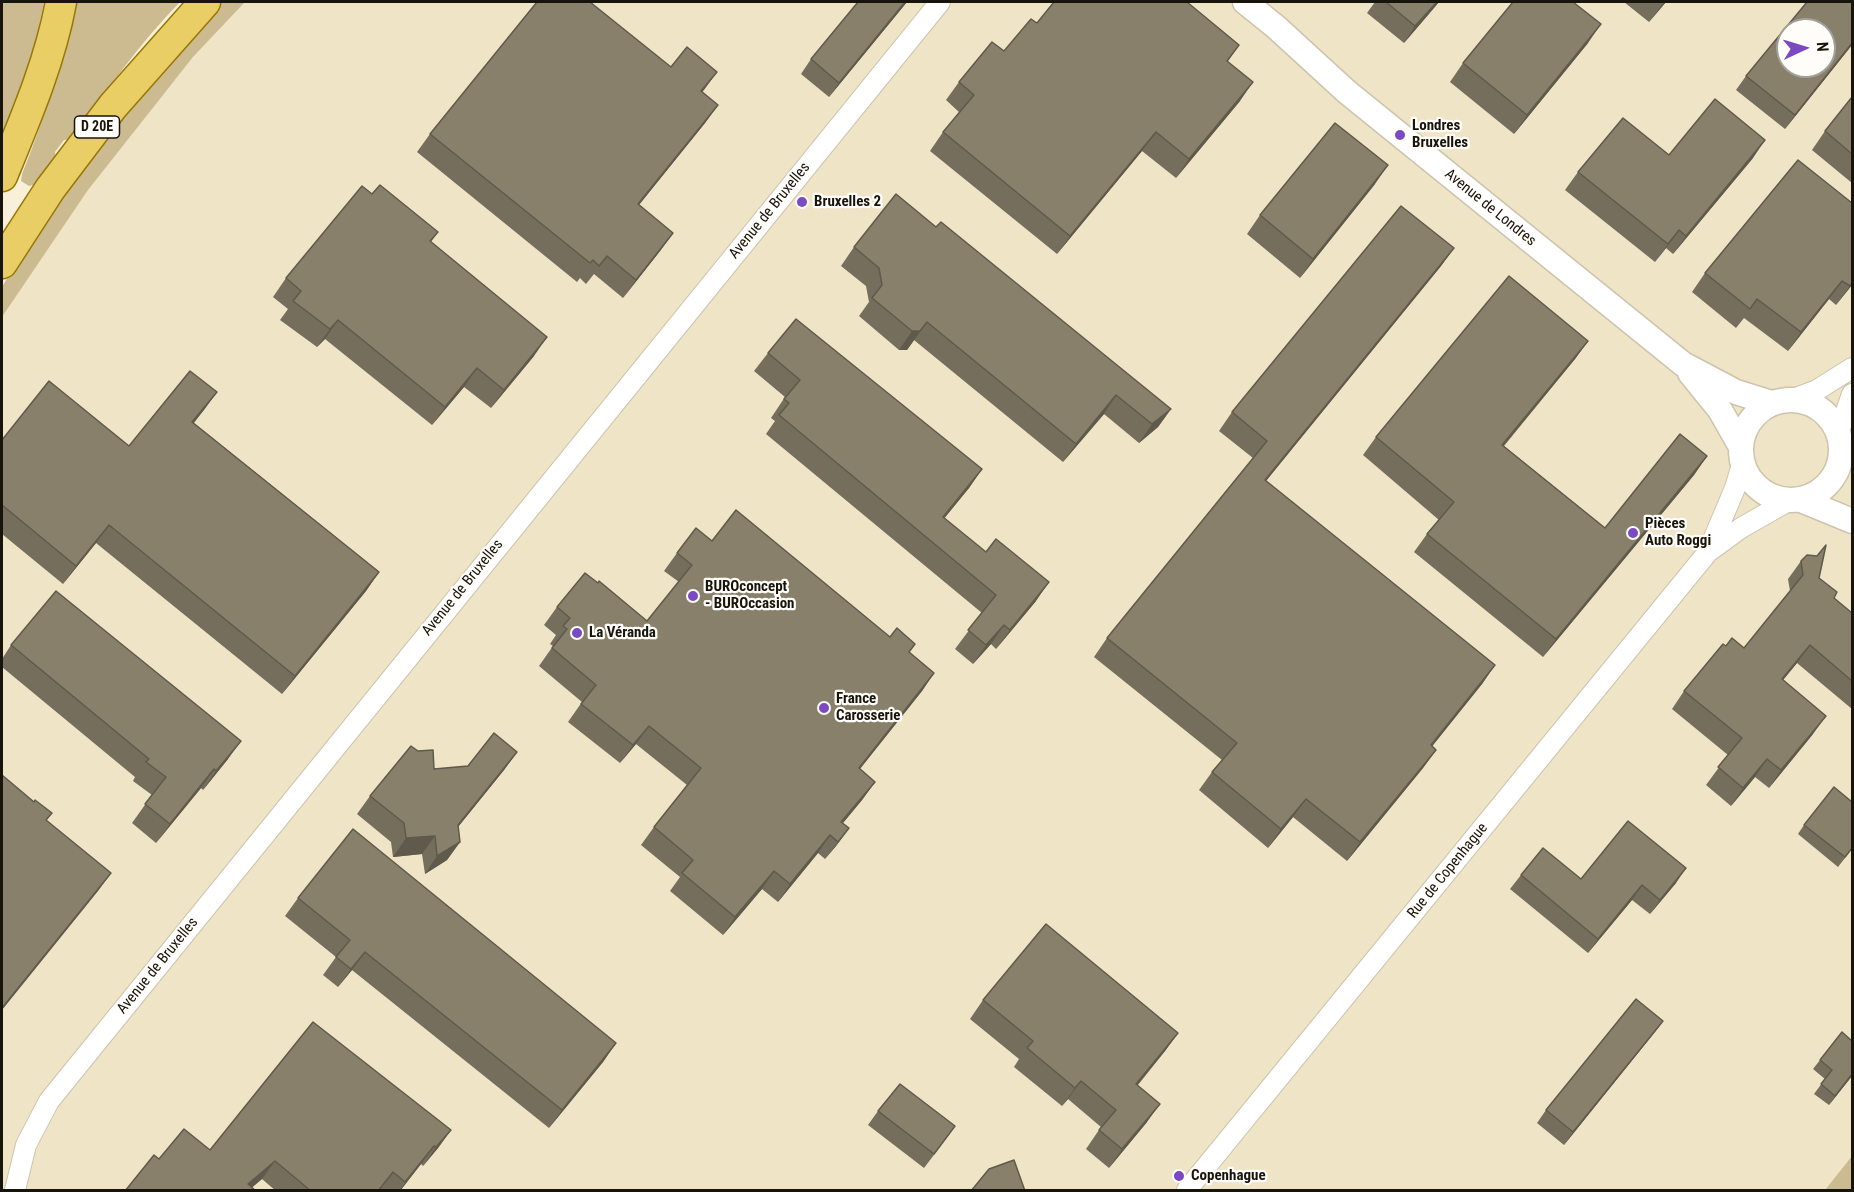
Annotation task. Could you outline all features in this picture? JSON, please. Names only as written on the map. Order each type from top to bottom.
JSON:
[{"type":"main road","points":[[2,176],[48,55],[60,2]]},
{"type":"main road","name":"D 20E","points":[[2,262],[50,189],[113,106],[205,2]]},
{"type":"street","name":"Avenue de Bruxelles","points":[[15,1191],[26,1145],[49,1101],[940,2]]},
{"type":"street","name":"Avenue de Londres","points":[[1245,2],[1347,92],[1683,364],[1736,392],[1782,401]]},
{"type":"street","name":"Avenue de Londres","points":[[1683,364],[1720,411],[1741,455]]},
{"type":"street","points":[[1852,368],[1817,390],[1757,412],[1746,427],[1741,455],[1751,481],[1761,491],[1772,497],[1796,500],[1852,521]]},
{"type":"street","points":[[1838,434],[1852,394]]},
{"type":"street","points":[[1782,401],[1810,403],[1824,411],[1838,434],[1840,459],[1836,475],[1817,493],[1796,500]]},
{"type":"street","name":"Rue de Copenhague","points":[[1708,552],[1735,488],[1741,455]]},
{"type":"street","points":[[1840,459],[1852,480]]},
{"type":"street","name":"Rue de Copenhague","points":[[1187,1191],[1708,552],[1741,528],[1796,500]]},
{"type":"shaded area","points":[[2,2],[44,2],[26,73],[2,142]]},
{"type":"shaded area","points":[[74,2],[180,2],[137,51],[72,139],[64,140],[55,152],[56,160],[36,184],[29,186],[21,181],[22,174],[52,89]]},
{"type":"shaded area","points":[[220,2],[245,2],[193,57],[88,190],[2,317],[2,287],[9,275],[107,136]]},
{"type":"shaded area","points":[[245,2],[1852,2],[1852,1156],[1825,1190],[2,1190],[2,317],[88,190],[193,57]]},
{"type":"shaded area","points":[[1852,1156],[1852,1190],[1825,1190]]},
{"type":"building","points":[[537,2],[590,2],[671,67],[687,47],[717,72],[701,91],[718,105],[638,204],[673,233],[636,280],[607,256],[599,266],[593,260],[590,263],[430,134]]},
{"type":"building","points":[[858,2],[905,2],[839,83],[811,59]]},
{"type":"building","points":[[1054,2],[1187,2],[1239,45],[1227,61],[1253,82],[1189,159],[1156,132],[1070,236],[943,132],[974,95],[959,82],[992,42],[1004,51],[1031,19],[1037,23]]},
{"type":"building","points":[[1386,2],[1437,2],[1415,26]]},
{"type":"building","points":[[1513,2],[1573,2],[1601,24],[1527,115],[1463,63]]},
{"type":"building","points":[[1807,2],[1852,2],[1852,43],[1836,63],[1836,18],[1794,18]]},
{"type":"building","points":[[1776,40],[1776,78],[1824,78],[1795,115],[1746,76]]},
{"type":"building","points":[[1852,97],[1852,154],[1825,131]]},
{"type":"building","points":[[1715,99],[1765,140],[1686,236],[1679,230],[1668,244],[1578,172],[1623,118],[1669,155]]},
{"type":"building","points":[[1335,123],[1388,165],[1313,259],[1260,215]]},
{"type":"building","points":[[1798,160],[1852,203],[1852,283],[1850,286],[1842,281],[1801,332],[1757,299],[1750,309],[1705,273]]},
{"type":"building","points":[[380,185],[438,232],[430,241],[547,337],[504,390],[477,368],[445,407],[338,320],[330,329],[293,301],[301,291],[286,278],[362,186],[372,194]]},
{"type":"building","points":[[896,194],[936,227],[941,222],[1171,409],[1152,424],[1116,395],[1076,444],[927,322],[920,331],[912,331],[872,298],[882,285],[879,268],[854,247]]},
{"type":"building","points":[[1401,206],[1454,248],[1265,480],[1495,665],[1431,745],[1436,750],[1360,842],[1306,799],[1281,829],[1212,772],[1237,743],[1107,638],[1267,441],[1232,412]]},
{"type":"building","points":[[1509,276],[1588,341],[1502,445],[1605,528],[1680,434],[1707,456],[1556,639],[1427,534],[1454,502],[1376,437]]},
{"type":"building","points":[[796,319],[982,469],[943,517],[986,552],[996,539],[1049,582],[1010,630],[1004,625],[986,645],[968,630],[996,595],[779,415],[789,403],[784,399],[800,380],[768,353]]},
{"type":"building","points":[[190,371],[217,392],[192,422],[379,572],[295,676],[109,525],[76,566],[2,505],[2,440],[49,381],[129,446]]},
{"type":"building","points":[[736,510],[890,637],[897,628],[915,644],[909,652],[934,673],[859,768],[875,782],[841,822],[849,828],[838,842],[830,835],[790,884],[774,871],[735,917],[682,873],[693,860],[654,827],[701,768],[649,726],[633,745],[581,704],[596,685],[552,648],[567,629],[563,626],[570,618],[557,607],[585,573],[598,583],[599,581],[647,621],[692,565],[677,553],[696,528],[712,541]]},
{"type":"building","points":[[1826,545],[1819,578],[1837,592],[1834,598],[1852,613],[1852,681],[1810,645],[1782,679],[1826,716],[1781,770],[1767,759],[1743,788],[1718,767],[1742,738],[1684,691],[1723,644],[1726,646],[1732,638],[1744,648],[1803,575],[1801,561],[1807,555],[1817,556]]},
{"type":"building","points":[[56,591],[241,741],[216,771],[214,769],[170,824],[145,804],[166,777],[146,762],[149,759],[11,645]]},
{"type":"building","points":[[494,733],[517,752],[458,825],[460,842],[437,856],[435,836],[406,838],[404,823],[370,796],[411,746],[418,751],[433,750],[434,769],[468,766]]},
{"type":"building","points":[[2,775],[34,802],[35,800],[52,813],[46,820],[111,873],[2,1008]]},
{"type":"building","points":[[1834,787],[1852,802],[1852,848],[1845,857],[1804,825]]},
{"type":"building","points":[[1628,821],[1686,868],[1660,900],[1642,885],[1598,939],[1521,875],[1543,848],[1581,879]]},
{"type":"building","points":[[353,829],[616,1043],[562,1110],[365,952],[351,969],[336,957],[350,940],[298,898]]},
{"type":"building","points":[[1046,924],[1178,1033],[1136,1084],[1160,1104],[1122,1149],[1099,1130],[1116,1110],[1081,1081],[1075,1088],[1027,1048],[1033,1041],[983,1000]]},
{"type":"building","points":[[1636,999],[1663,1021],[1573,1132],[1546,1110]]},
{"type":"building","points":[[313,1022],[451,1130],[436,1147],[434,1146],[405,1182],[393,1172],[378,1191],[311,1191],[275,1161],[248,1184],[256,1191],[125,1191],[154,1155],[159,1159],[184,1129],[210,1150]]},
{"type":"building","points":[[1842,1032],[1852,1041],[1852,1074],[1835,1096],[1821,1084],[1832,1070],[1820,1060]]},
{"type":"building","points":[[900,1084],[955,1126],[934,1154],[878,1111]]},
{"type":"building","points":[[1014,1160],[1025,1191],[971,1191],[989,1169]]},
{"type":"place","name":"Londres Bruxelles","points":[[1400,135]]},
{"type":"place","name":"Bruxelles 2","points":[[802,202]]},
{"type":"place","name":"Pièces Auto Roggi","points":[[1633,533]]},
{"type":"place","name":"BUROconcept - BUROccasion","points":[[693,596]]},
{"type":"place","name":"La Véranda","points":[[577,633]]},
{"type":"place","name":"France Carosserie","points":[[824,708]]},
{"type":"place","name":"Copenhague","points":[[1179,1176]]}]
